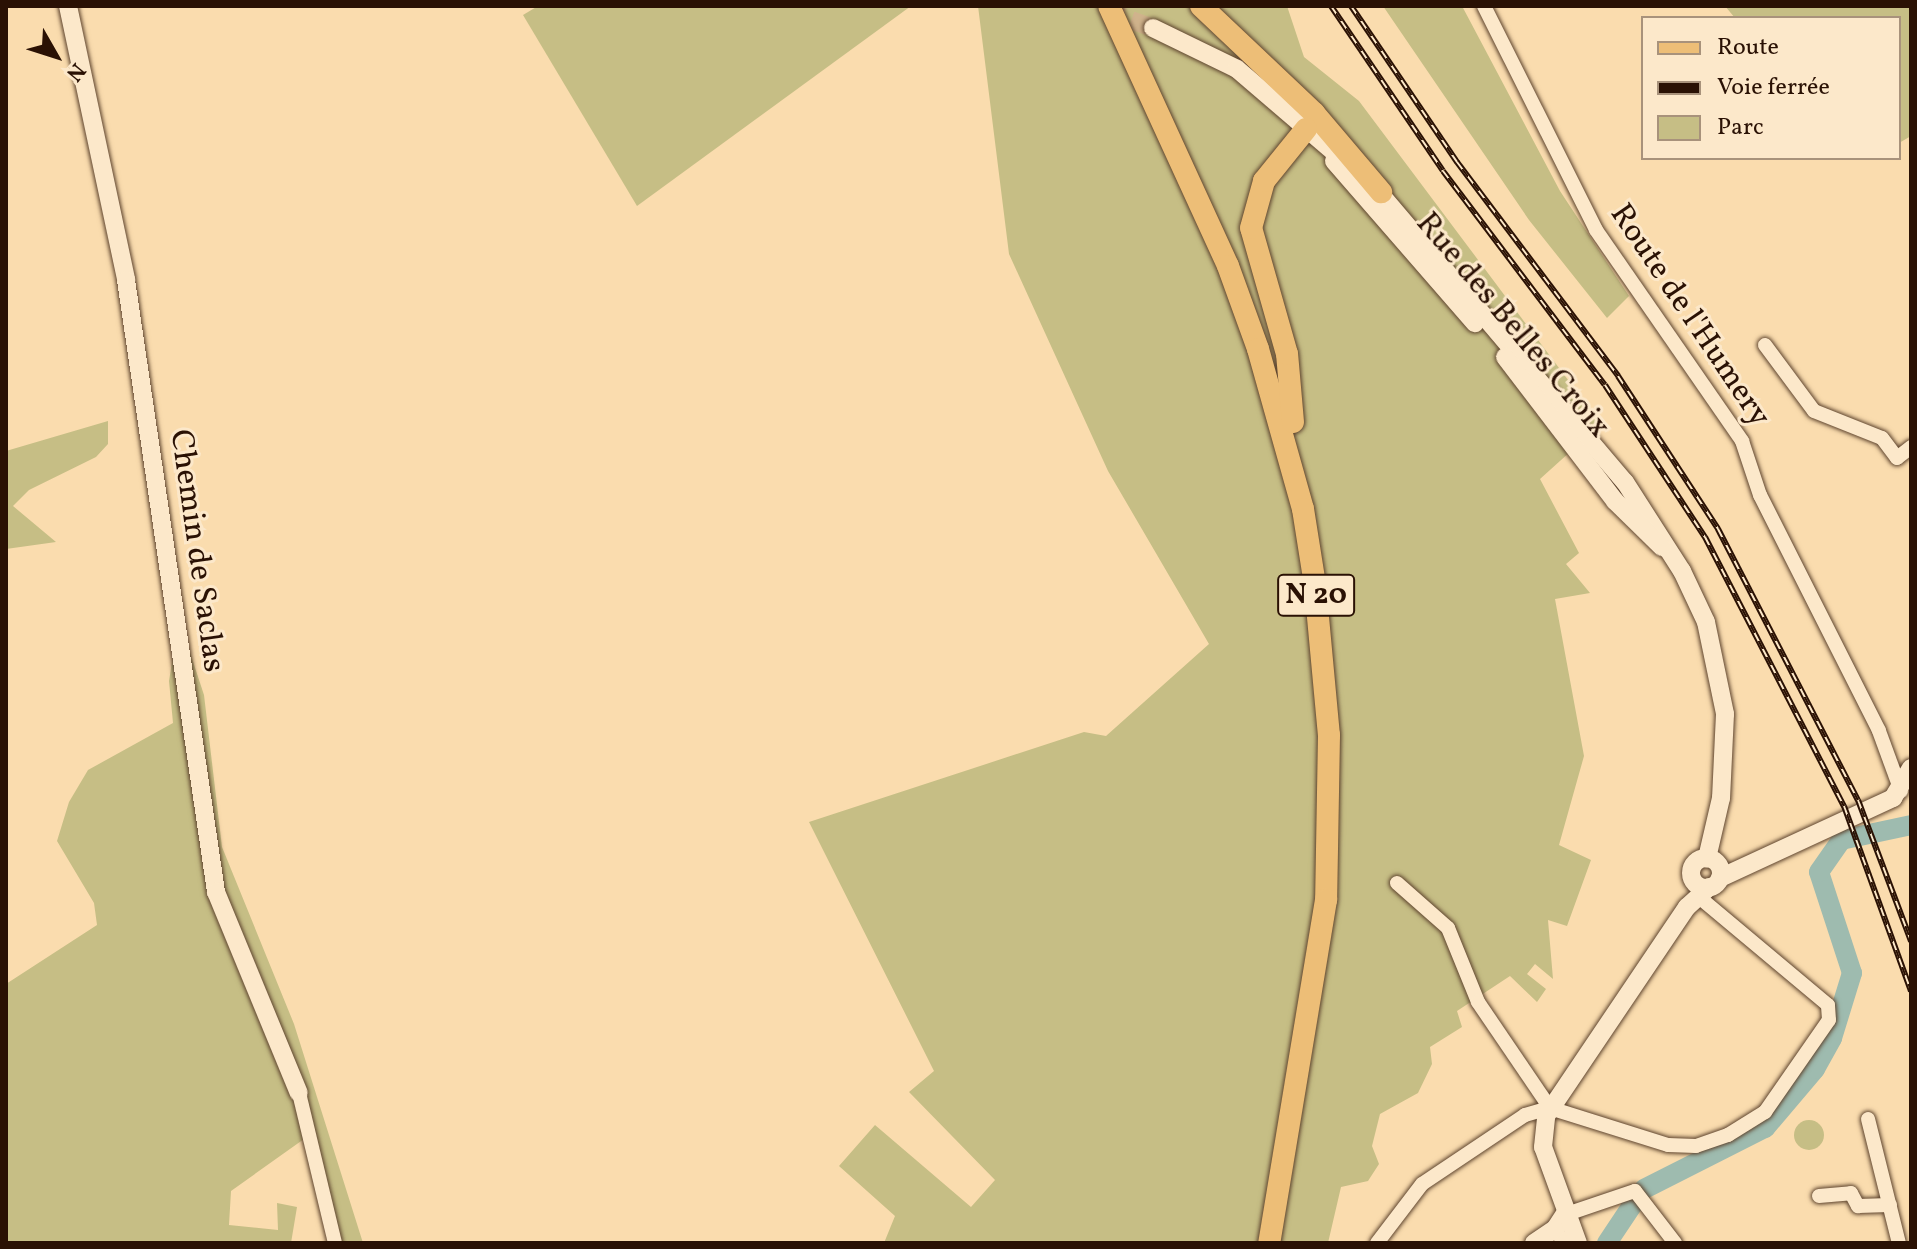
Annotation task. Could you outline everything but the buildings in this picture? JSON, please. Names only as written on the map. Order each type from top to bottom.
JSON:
[{"type":"main road","name":"Chemin de Saclas","points":[[68,6],[126,280],[216,892],[299,1093]]},
{"type":"main road","name":"N 20","points":[[1124,6],[1244,278],[1293,422],[1329,590],[1343,815],[1328,985],[1282,1243]]},
{"type":"main road","points":[[1201,6],[1314,113],[1381,192]]},
{"type":"main road","name":"N 20","points":[[1101,7],[1228,266],[1258,349],[1303,509],[1315,585],[1329,735],[1326,900],[1269,1243]]},
{"type":"main road","points":[[1153,28],[1215,54],[1306,129],[1264,181],[1251,228],[1287,354],[1293,422]]},
{"type":"main road","name":"Rue des Belles Croix","points":[[1306,129],[1381,192],[1645,520],[1675,560],[1706,622],[1725,714],[1721,798],[1705,882],[1550,1108]]},
{"type":"main road","name":"Rue des Belles Croix","points":[[1306,129],[1645,520]]},
{"type":"main road","points":[[1705,882],[1902,795],[1911,768]]},
{"type":"main road","points":[[1550,1108],[1543,1147],[1561,1229],[1578,1243]]},
{"type":"main road","points":[[1534,1243],[1561,1229]]},
{"type":"street","name":"Route de l'Humery","points":[[1484,6],[1596,230],[1742,441],[1760,495],[1879,731],[1902,795]]},
{"type":"street","points":[[1765,345],[1814,411],[1882,438],[1897,458],[1911,447]]},
{"type":"street","points":[[1377,1243],[1422,1184],[1525,1115],[1550,1108],[1668,1145],[1696,1146],[1765,1112],[1802,1065],[1829,1020],[1828,1005],[1705,882]]},
{"type":"street","points":[[1397,883],[1448,928],[1478,1002],[1550,1108]]},
{"type":"street","points":[[299,1093],[335,1243]]},
{"type":"street","points":[[1868,1119],[1899,1243]]},
{"type":"street","points":[[1819,1196],[1851,1193],[1858,1206],[1890,1205]]},
{"type":"street","points":[[1561,1229],[1640,1195],[1675,1243]]},
{"type":"green space","points":[[538,6],[911,6],[637,206],[523,15]]},
{"type":"green space","points":[[978,6],[1287,6],[1304,57],[1359,101],[1601,424],[1540,479],[1579,553],[1566,564],[1590,593],[1555,599],[1584,756],[1559,845],[1591,860],[1567,926],[1548,920],[1553,979],[1535,964],[1527,974],[1546,989],[1537,1002],[1510,976],[1457,1011],[1462,1027],[1430,1047],[1432,1064],[1418,1093],[1380,1114],[1372,1146],[1379,1164],[1368,1181],[1341,1187],[1328,1243],[884,1243],[895,1216],[839,1166],[875,1125],[971,1207],[995,1180],[909,1092],[934,1071],[809,822],[1084,732],[1106,736],[1209,644],[1108,471],[1009,254]]},
{"type":"green space","points":[[1383,6],[1462,6],[1560,191],[1629,296],[1607,318],[1529,220]]},
{"type":"green space","points":[[1725,6],[1911,6],[1911,136],[1901,142],[1901,16],[1733,16]]},
{"type":"green space","points":[[108,421],[108,444],[96,457],[29,490],[13,506],[56,542],[6,549],[6,451]]},
{"type":"green space","points":[[179,619],[204,695],[222,847],[294,1024],[363,1243],[330,1243],[304,1139],[231,1191],[229,1225],[278,1230],[277,1203],[297,1207],[291,1243],[6,1243],[6,984],[97,925],[94,903],[57,841],[69,802],[88,770],[173,723],[169,681]]},
{"type":"green space","points":[[1809,1120],[1819,1125],[1824,1135],[1819,1145],[1809,1150],[1799,1145],[1794,1135],[1799,1125]]},
{"type":"waterway","points":[[1644,1189],[1765,1128],[1815,1069],[1832,1038],[1852,973],[1819,872],[1841,840],[1911,825]]},
{"type":"waterway","points":[[1607,1243],[1635,1201]]},
{"type":"tunnel","points":[[1106,11],[1153,28]]},
{"type":"railway","points":[[1331,6],[1443,171],[1605,385],[1705,537],[1844,806],[1911,991]]},
{"type":"railway","points":[[1351,6],[1457,162],[1618,376],[1718,529],[1858,800],[1911,941]]}]
